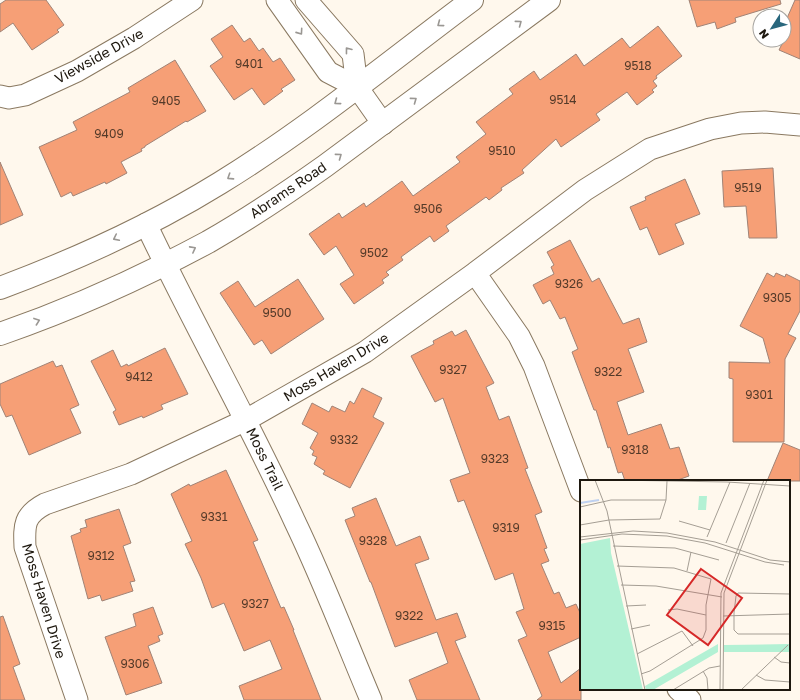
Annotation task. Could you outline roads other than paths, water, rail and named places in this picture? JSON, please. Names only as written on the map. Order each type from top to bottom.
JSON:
[{"type":"main road","points":[[0,288],[64,263],[146,224],[219,184],[287,139],[472,0]]},
{"type":"main road","name":"Abrams Road","points":[[0,334],[111,290],[208,242],[266,206],[325,166],[549,0]]},
{"type":"street","name":"Viewside Drive","points":[[0,96],[9,98],[25,95],[77,71],[134,38],[192,0]]},
{"type":"street","points":[[277,0],[328,72],[357,87]]},
{"type":"street","points":[[306,0],[352,54],[357,87],[383,124]]},
{"type":"street","name":"Moss Haven Drive","points":[[77,700],[25,547],[24,532],[28,518],[34,510],[45,504],[131,474],[246,420],[365,352],[475,273],[585,190],[650,149],[710,129],[742,123],[765,122],[800,125]]},
{"type":"street","name":"Moss Trail","points":[[146,224],[296,522],[371,700]]},
{"type":"street","points":[[475,273],[519,336],[534,366],[580,488]]},
{"type":"street","points":[[679,690],[690,700]]}]
